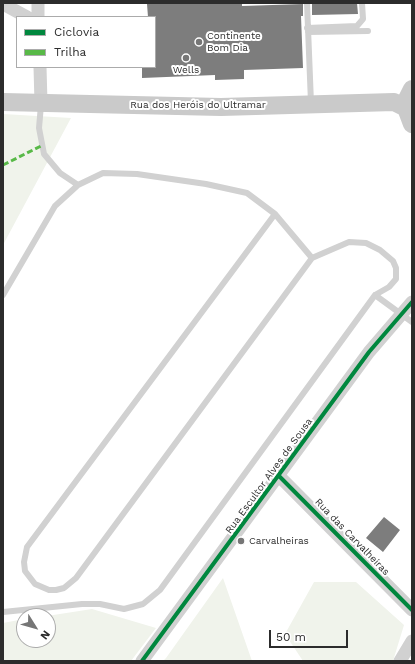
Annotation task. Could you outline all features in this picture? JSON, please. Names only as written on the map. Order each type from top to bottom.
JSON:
[{"type":"main road","name":"Rua dos Heróis do Ultramar","points":[[3,102],[221,107],[311,104],[405,98]]},
{"type":"main road","points":[[405,98],[412,124]]},
{"type":"street","points":[[38,3],[38,16]]},
{"type":"street","points":[[3,4],[25,16]]},
{"type":"street","points":[[40,68],[41,103]]},
{"type":"street","name":"Rua Escultor Alves de Sousa","points":[[142,661],[369,352],[412,302]]},
{"type":"street","name":"Rua das Carvalheiras","points":[[279,476],[412,610]]},
{"type":"street","points":[[400,661],[412,641]]},
{"type":"lane","points":[[307,3],[311,104]]},
{"type":"lane","points":[[308,30],[356,26],[363,19],[362,3]]},
{"type":"lane","points":[[308,30],[368,31]]},
{"type":"lane","points":[[41,103],[39,128],[44,154],[60,173],[78,185]]},
{"type":"lane","points":[[3,295],[55,206],[78,185],[103,172],[137,174],[206,184],[247,193],[275,214],[312,258]]},
{"type":"lane","points":[[3,612],[82,604],[100,604],[124,609],[143,604],[160,590],[375,295],[389,287],[396,279],[396,268],[393,261],[380,250],[366,243],[349,242],[312,258],[76,578],[67,586],[56,590],[49,590],[35,584],[25,571],[24,562],[27,547],[275,214]]},
{"type":"lane","points":[[375,295],[412,322]]},
{"type":"shaded area","points":[[3,114],[71,118],[3,245]]},
{"type":"shaded area","points":[[223,578],[252,661],[163,661],[166,658]]},
{"type":"shaded area","points":[[314,582],[356,582],[404,625],[393,661],[303,661],[285,634]]},
{"type":"shaded area","points":[[92,609],[156,628],[131,661],[3,661],[3,623],[16,621],[16,648],[56,648],[56,615]]},
{"type":"building","name":"Continente Bom Dia","points":[[242,3],[242,6],[303,4],[303,16],[301,16],[303,68],[244,70],[244,79],[215,80],[215,75],[142,78],[142,68],[156,68],[156,16],[148,16],[147,4]]},
{"type":"building","points":[[357,3],[358,14],[312,15],[312,4]]},
{"type":"building","points":[[384,517],[400,530],[383,552],[366,538]]},
{"type":"marked path","points":[[3,165],[43,145]]},
{"type":"cycle path","points":[[142,661],[369,352],[412,302]]},
{"type":"cycle path","points":[[279,476],[412,610]]},
{"type":"place","name":"Continente Bom Dia","points":[[199,42]]},
{"type":"place","name":"Wells","points":[[186,58]]},
{"type":"place","name":"Carvalheiras","points":[[241,541]]}]
